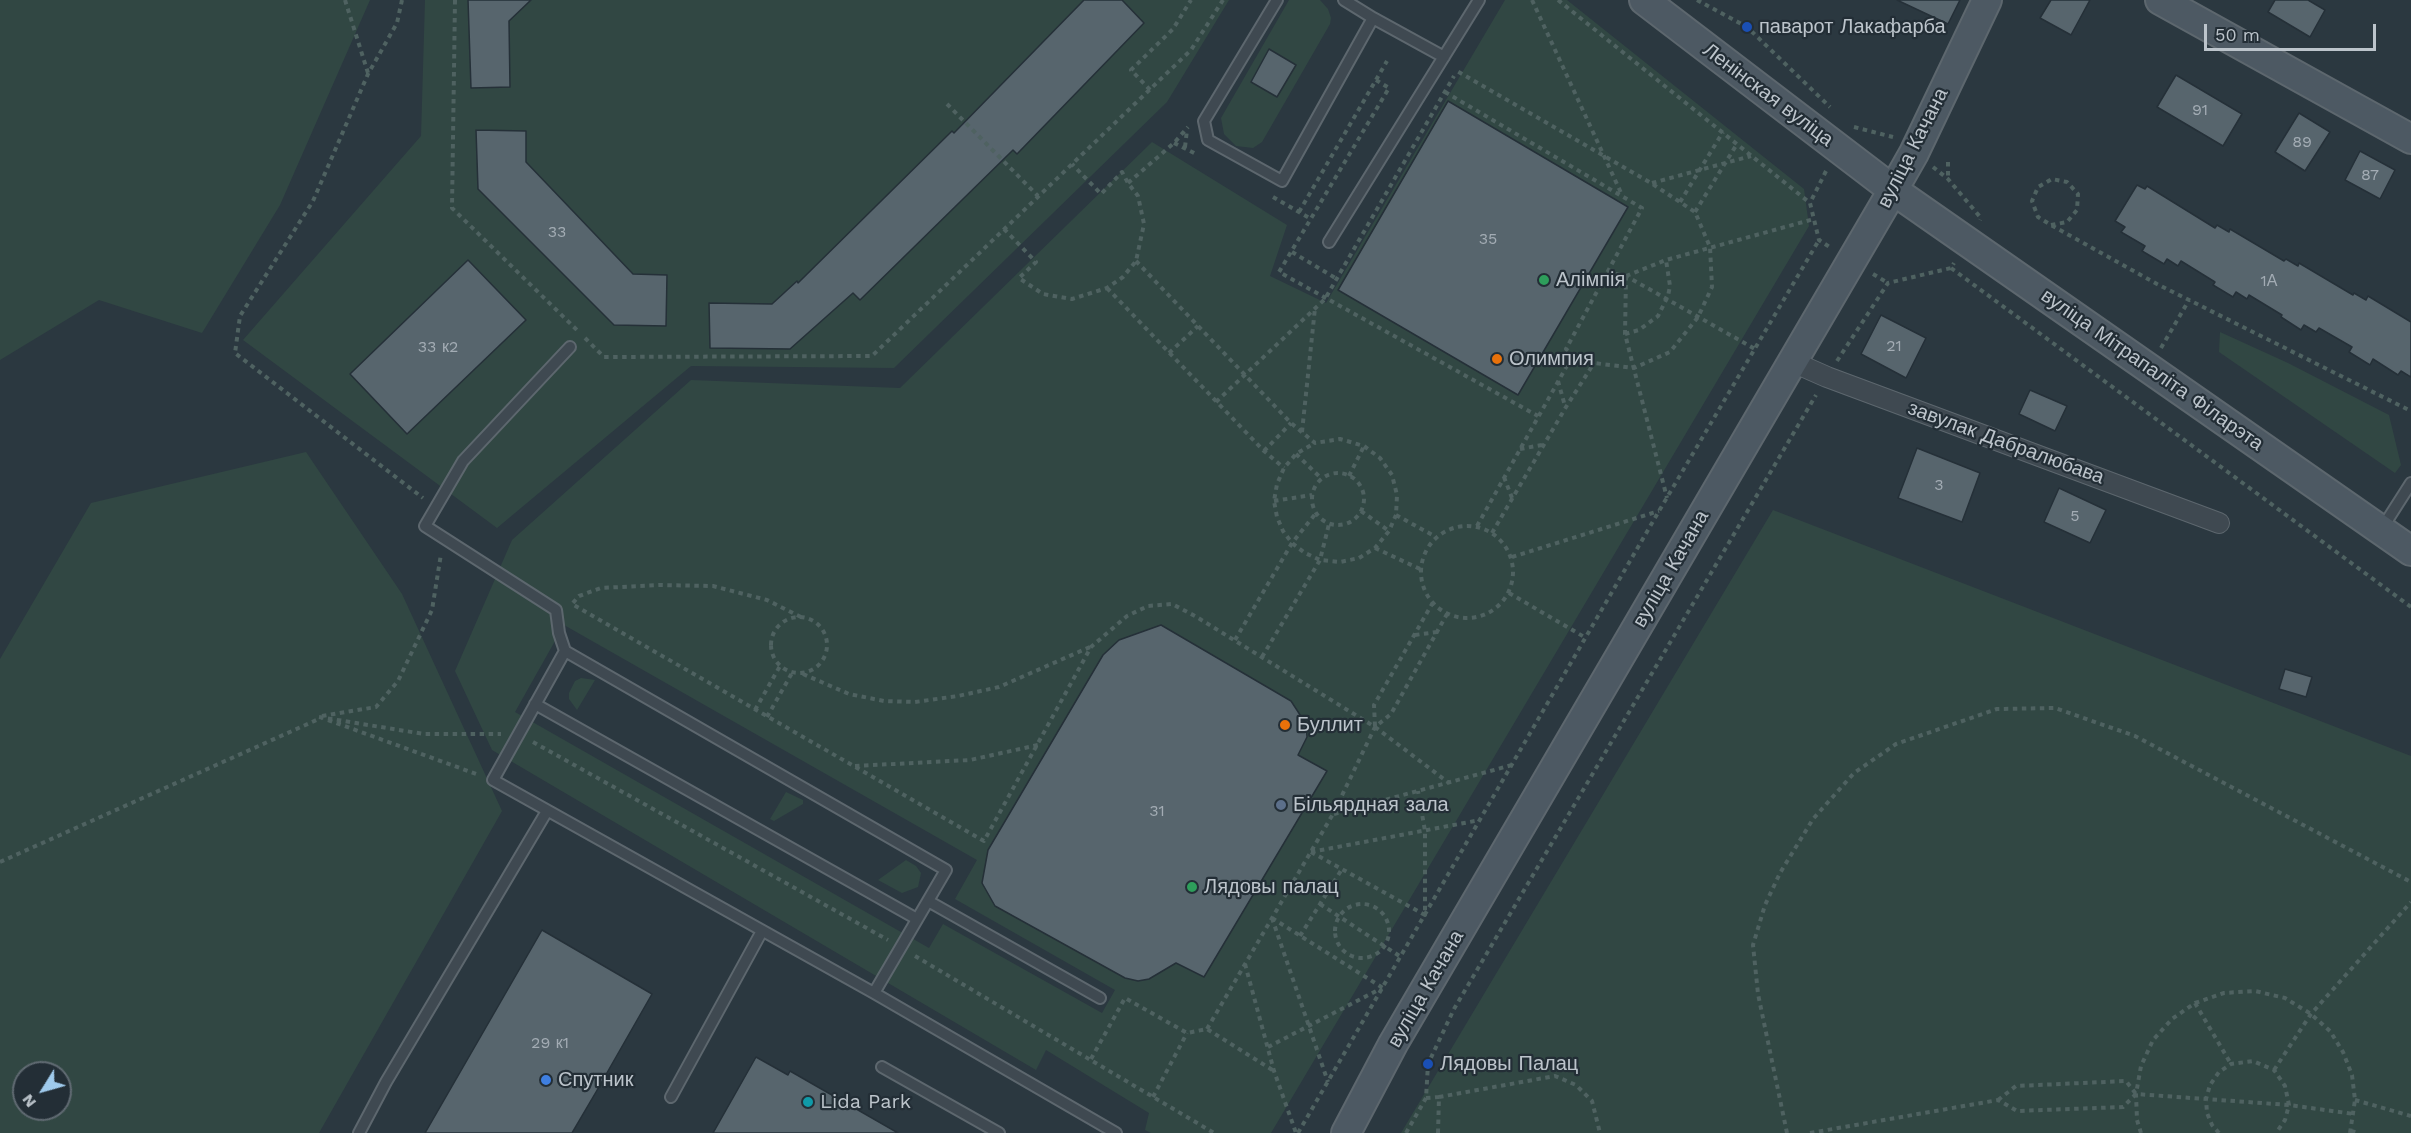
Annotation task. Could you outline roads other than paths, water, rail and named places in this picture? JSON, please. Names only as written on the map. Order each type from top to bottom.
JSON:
[{"type":"main road","name":"Ленінская вуліца","points":[[1644,0],[1893,190]]},
{"type":"main road","name":"вуліца Качана","points":[[1346,1133],[1393,1044],[1914,153],[1987,0]]},
{"type":"main road","points":[[2160,0],[2411,139]]},
{"type":"main road","name":"вуліца Мітрапаліта Філарэта","points":[[1893,190],[2411,551]]},
{"type":"street","name":"завулак Дабралюбава","points":[[1793,362],[1827,377],[2219,523]]},
{"type":"lane","points":[[1277,0],[1204,121],[1208,140],[1282,181],[1372,18]]},
{"type":"lane","points":[[1344,0],[1444,57]]},
{"type":"lane","points":[[1329,242],[1478,0]]},
{"type":"lane","points":[[570,347],[463,461],[425,526],[556,610],[559,633],[565,651],[945,870],[874,993]]},
{"type":"lane","points":[[2381,530],[2411,483]]},
{"type":"lane","points":[[565,651],[493,780],[874,993],[1116,1133]]},
{"type":"lane","points":[[535,704],[917,919]]},
{"type":"lane","points":[[359,1133],[386,1082],[547,811]]},
{"type":"lane","points":[[928,901],[1100,998]]},
{"type":"lane","points":[[671,1097],[762,931]]},
{"type":"lane","points":[[882,1067],[999,1133]]},
{"type":"place","name":"паварот Лакафарба","points":[[1747,27]]},
{"type":"place","name":"Алімпія","points":[[1544,280]]},
{"type":"place","name":"Олимпия","points":[[1497,359]]},
{"type":"place","name":"Буллит","points":[[1285,725]]},
{"type":"place","name":"Більярдная зала","points":[[1281,805]]},
{"type":"place","name":"Лядовы палац","points":[[1192,887]]},
{"type":"place","name":"Лядовы Палац","points":[[1428,1064]]},
{"type":"place","name":"Спутник","points":[[546,1080]]},
{"type":"place","name":"Lida Park","points":[[808,1102]]}]
